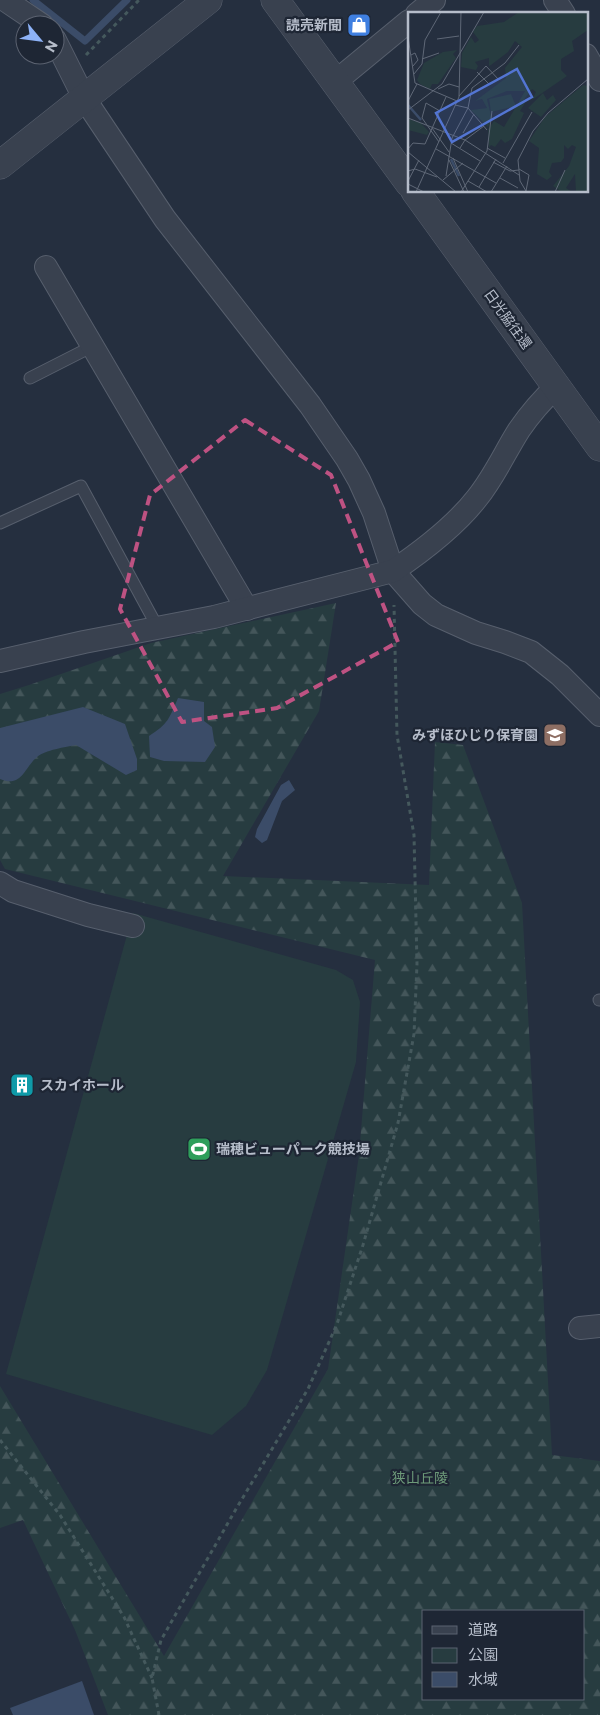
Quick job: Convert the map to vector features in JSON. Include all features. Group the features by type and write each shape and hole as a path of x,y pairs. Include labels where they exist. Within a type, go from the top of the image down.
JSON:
{"street":[{"path":"5,0 27,15"},
{"path":"0,165 208,0"},
{"path":"275,0 408,182"},
{"path":"419,12 434,0"},
{"path":"555,0 563,12"},
{"path":"335,82 408,22"},
{"path":"588,59 600,80"},
{"path":"65,61 84,98 164,219 310,405 347,459 374,513 393,571 422,604 436,615 476,633 531,652 560,675 600,715"},
{"name":"日光脇往還","path":"416,192 600,447"},
{"path":"46,267 247,609"},
{"path":"0,661 247,609 393,571 420,551 464,513 490,481 520,429 542,401 557,386"},
{"path":"0,884 13,891 88,915 133,926"}],"lane":[{"path":"30,378 93,346"},
{"path":"0,522 81,486 158,628"}],"path":[{"path":"70,71 139,0"},
{"path":"152,1678 161,1640 308,1389 337,1324 364,1245 398,1123 414,1034 417,964 414,835 397,735 393,571"},
{"path":"0,1440 60,1515 124,1617 152,1678 159,1715"}],"highlighted area":[{"path":"245,420 331,475 398,642 277,708 182,722 120,609 150,495"}],"green space":[{"name":"狭山丘陵","path":"336,603 319,711 223,876 429,885 435,742 463,745 522,903 552,1455 600,1461 600,1715 108,1715 75,1630 23,1520 0,1528 0,1386 164,1656 328,1369 359,1155 375,960 5,869 0,860 0,694 151,643"},
{"name":"瑞穂ビューパーク競技場","path":"133,913 336,970 353,980 360,1002 356,1062 267,1370 246,1406 212,1435 6,1374"}],"water":[{"path":"178,698 204,702 204,721 212,727 215,747 205,762 164,761 150,757 149,736 167,720"},
{"path":"83,707 125,724 137,759 137,770 126,775 76,745 45,752 33,761 18,779 7,781 0,779 0,728"},
{"path":"289,780 295,790 282,801 267,840 262,843 255,837 257,829 281,785"},
{"path":"82,1681 94,1715 13,1715 10,1708"}],"waterway":[{"path":"33,0 85,41 127,0"}],"place":[{"name":"読売新聞","path":"359,25"},
{"name":"みずほひじり保育園","path":"555,735"},
{"name":"スカイホール","path":"22,1085"},
{"name":"瑞穂ビューパーク競技場","path":"199,1149"}]}
